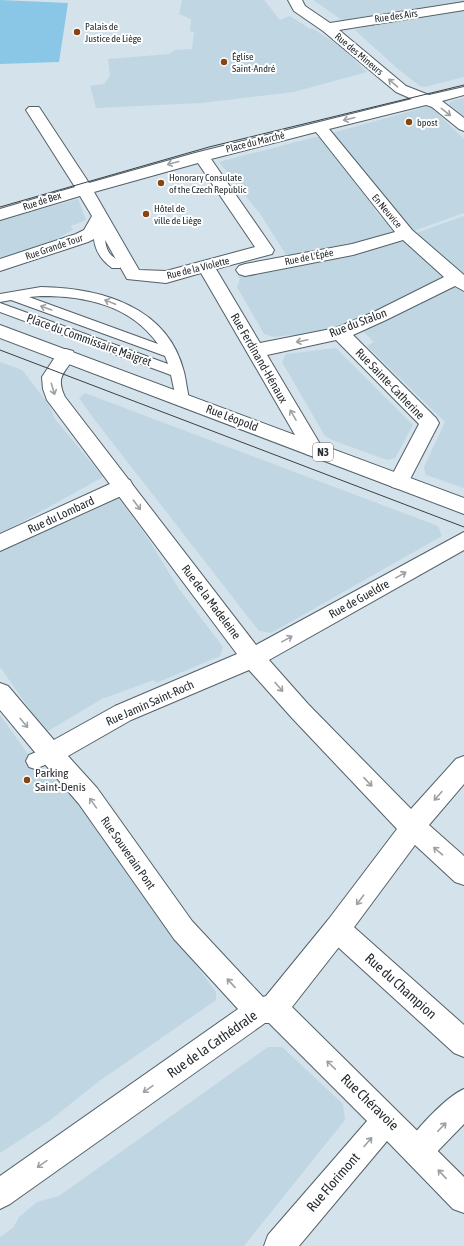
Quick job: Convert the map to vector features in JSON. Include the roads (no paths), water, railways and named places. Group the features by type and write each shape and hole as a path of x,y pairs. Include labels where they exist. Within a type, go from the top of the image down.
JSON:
{"street":[{"name":"Rue des Mineurs","path":"295,0 299,8 328,28 401,89 437,104 464,126"},
{"name":"Rue des Airs","path":"328,28 351,22 464,6"},
{"name":"Place du Marché","path":"84,188 201,156 464,90"},
{"name":"Rue de la Violette","path":"34,110 84,188 99,218 133,275 166,277 208,272"},
{"name":"En Neuvice","path":"320,126 406,234 460,282"},
{"path":"201,156 270,257"},
{"name":"Rue de Bex","path":"0,215 84,188"},
{"name":"Rue Grande Tour","path":"0,265 82,238 90,234 99,218"},
{"name":"Rue de L'Épée","path":"208,272 270,257 353,249 406,234"},
{"name":"Rue Ferdinand-Hénaux","path":"208,272 312,449"},
{"name":"Rue du Stalon","path":"255,351 340,332 460,282"},
{"name":"Rue Léopold","path":"0,331 464,506"},
{"name":"Rue Sainte-Catherine","path":"340,332 429,423 399,481"},
{"name":"Rue de la Madeleine","path":"66,356 51,377 52,389 57,400 253,658 300,711 413,828 464,873"},
{"name":"Rue du Lombard","path":"0,543 123,486"},
{"name":"Rue de Gueldre","path":"253,658 464,540"},
{"name":"Rue Jamin Saint-Roch","path":"43,758 123,713 253,658"},
{"name":"Rue Souverain Pont","path":"0,693 43,758 88,796 183,930 267,1009"},
{"name":"Rue de la Cathédrale","path":"0,1194 267,1009 337,929 430,804 460,777"},
{"name":"Rue du Champion","path":"337,929 464,1043"},
{"name":"Rue Chéravoie","path":"267,1009 296,1031 419,1150 464,1198"},
{"path":"419,1150 464,1103"},
{"name":"Rue Florimont","path":"285,1243 387,1119"}],"lane":[{"path":"99,218 100,246 105,258 116,265"},
{"name":"Place du Commissaire Maigret","path":"6,297 30,292 63,292 98,297 126,308 144,320 158,334 170,353 178,373 182,399"},
{"name":"Place du Commissaire Maigret","path":"6,297 170,353"},
{"name":"Place du Commissaire Maigret","path":"0,307 178,373"}],"tram line":[{"path":"0,207 209,147 464,85"},
{"path":"0,350 464,527"}],"place":[{"name":"Palais de Justice de Liège","path":"77,32"},
{"name":"Église Saint-André","path":"224,62"},
{"name":"bpost","path":"409,122"},
{"name":"Honorary Consulate of the Czech Republic","path":"161,183"},
{"name":"Hôtel de ville de Liège","path":"146,214"},
{"name":"Parking Saint-Denis","path":"27,780"}]}
